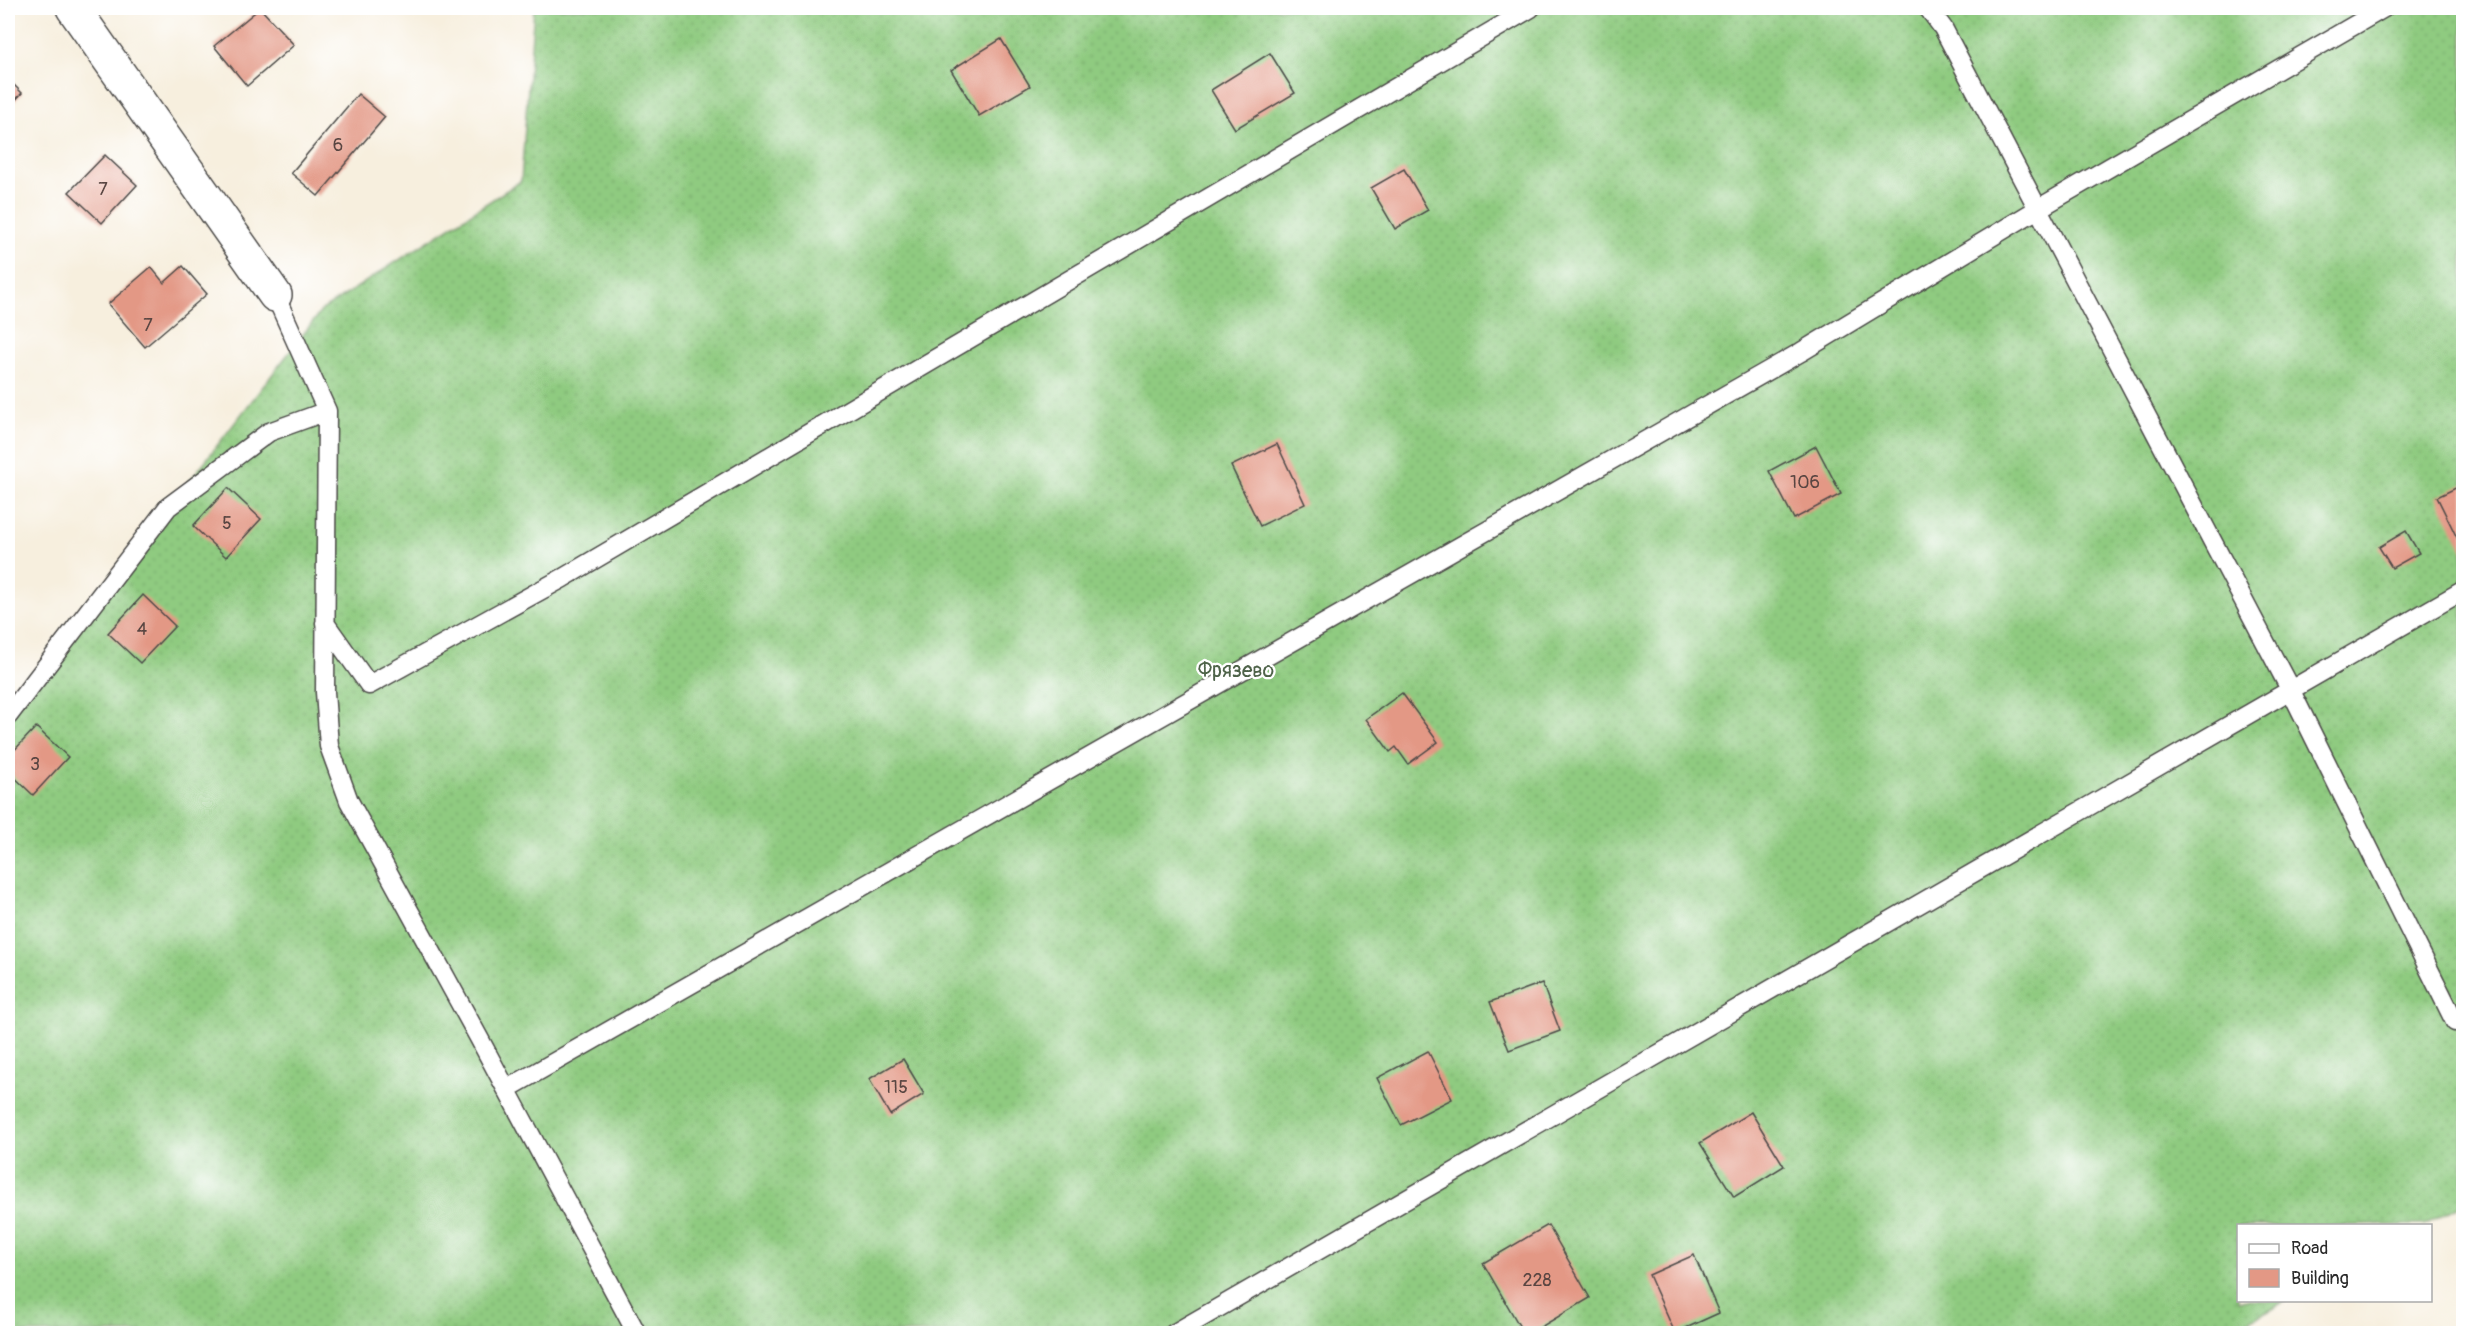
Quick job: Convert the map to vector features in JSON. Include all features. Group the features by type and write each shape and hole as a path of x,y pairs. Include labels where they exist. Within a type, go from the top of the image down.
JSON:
{"street":[{"path":"73,8 275,295"}],"lane":[{"path":"325,623 369,684 563,578 1531,8"},
{"path":"1928,8 1942,28 2290,689 2455,1022"},
{"path":"507,1089 1801,352 2036,210 2384,8"},
{"path":"275,295 327,411 325,692 329,747 349,801 507,1089 637,1334"},
{"path":"8,716 168,507 269,432 327,411"},
{"path":"1173,1334 2463,590"}],"green space":[{"name":"Фрязево","path":"534,8 2463,8 2463,1204 2426,1224 2237,1224 2237,1302 2284,1302 2225,1333 8,1333 8,716 322,310 521,181"}],"building":[{"path":"260,8 294,45 247,86 214,46"},
{"path":"1001,39 1030,86 979,116 951,70"},
{"path":"1270,53 1295,93 1235,129 1211,90"},
{"path":"8,79 22,93 8,108"},
{"path":"358,94 385,117 318,196 291,173"},
{"path":"105,155 137,185 102,223 69,192"},
{"path":"1404,169 1428,210 1395,229 1371,188"},
{"path":"183,266 207,294 145,347 108,304 151,267 164,283"},
{"path":"1277,444 1305,504 1260,526 1231,466"},
{"path":"1816,446 1841,494 1794,519 1769,471"},
{"path":"2464,484 2464,552 2437,497"},
{"path":"228,488 261,519 226,557 193,526"},
{"path":"2406,531 2419,553 2392,568 2379,547"},
{"path":"143,595 175,626 140,663 108,633"},
{"path":"1402,693 1438,742 1408,764 1396,747 1390,752 1366,719"},
{"path":"36,727 68,757 33,795 8,771 8,757"},
{"path":"1542,983 1560,1031 1509,1050 1490,1002"},
{"path":"1428,1051 1452,1099 1401,1125 1377,1078"},
{"path":"903,1059 924,1094 890,1115 869,1079"},
{"path":"1751,1112 1784,1166 1734,1197 1700,1143"},
{"path":"1548,1225 1590,1298 1529,1334 1524,1334 1483,1263"},
{"path":"1694,1255 1719,1313 1675,1333 1649,1275"}]}
